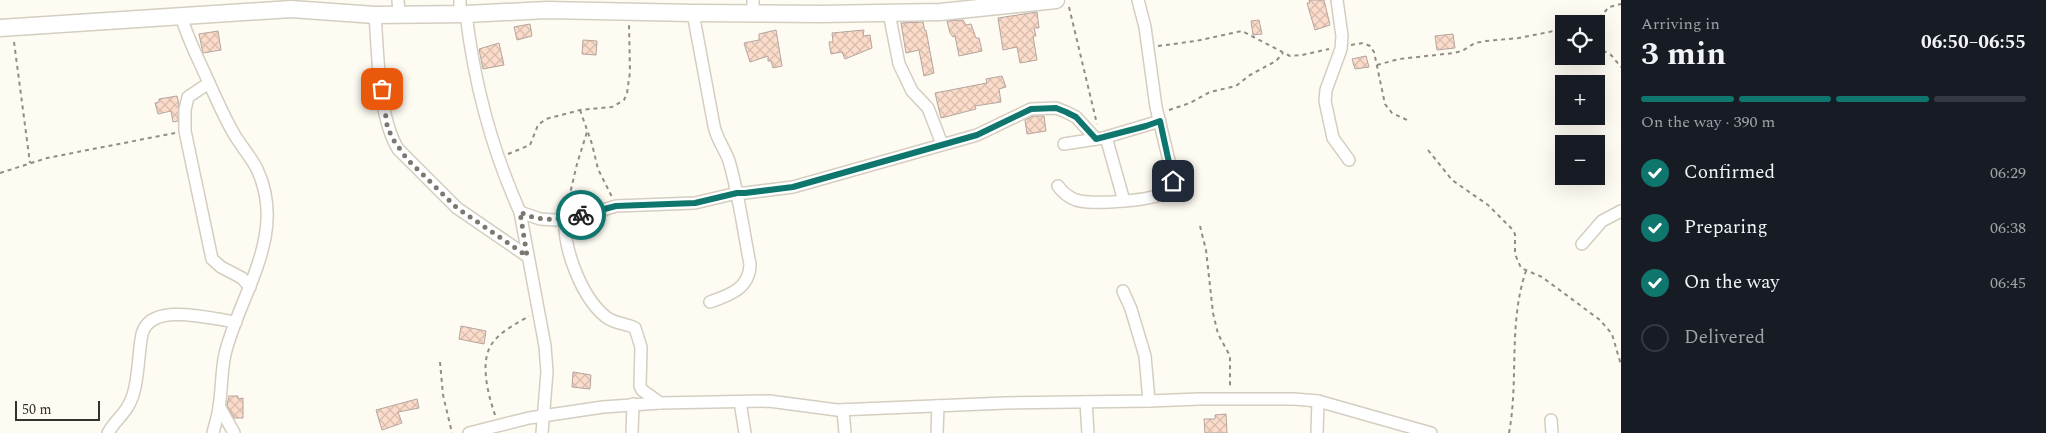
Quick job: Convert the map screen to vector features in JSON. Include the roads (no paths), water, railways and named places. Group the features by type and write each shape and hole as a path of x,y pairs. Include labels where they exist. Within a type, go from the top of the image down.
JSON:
{"street":[{"path":"6,28 343,6 376,15 399,7 693,14 753,7 888,12 962,5 1056,0"},
{"path":"1058,186 1071,198 1086,202 1124,201 1158,196 1167,192 1172,185 1173,177 1159,118 1138,0"},
{"path":"1337,0 1342,46 1326,90 1325,101 1333,138 1349,160"},
{"path":"462,9 478,87 504,176 520,212 539,312 547,372 542,433"},
{"path":"888,12 899,64 912,91 928,108 942,144"},
{"path":"693,14 716,137 728,158 737,193 750,264 750,273 745,282 735,292 710,302"},
{"path":"376,15 380,71 387,125 392,138 407,159 457,208 527,256"},
{"path":"181,16 186,34 225,118 243,150 256,167 267,205 265,238 256,272 225,354 219,406 213,433"},
{"path":"209,83 188,97 185,110 185,131 212,259 221,267 242,278 250,287"},
{"path":"520,212 540,219 564,218 594,213 616,206 695,203 737,193 793,187 977,135 1024,111 1047,108 1056,108 1076,117 1101,138 1124,201"},
{"path":"1064,144 1101,138 1146,126 1159,118"},
{"path":"1582,244 1602,221 1621,211"},
{"path":"564,218 565,236 571,259 587,296 607,318 635,328 641,346 640,386 642,390 660,403"},
{"path":"1123,291 1131,309 1145,356 1149,401"},
{"path":"108,433 124,414 133,395 142,336 148,322 160,316 174,313 236,322"},
{"path":"469,433 543,416 633,404 769,401 843,410 1199,398 1318,401 1431,433"},
{"path":"1318,401 1318,433"},
{"path":"740,402 745,433"},
{"path":"1086,402 1088,433"},
{"path":"632,433 633,404"},
{"path":"219,406 234,433"},
{"path":"937,433 938,406"},
{"path":"843,410 845,433"},
{"path":"1551,420 1552,433"}]}
